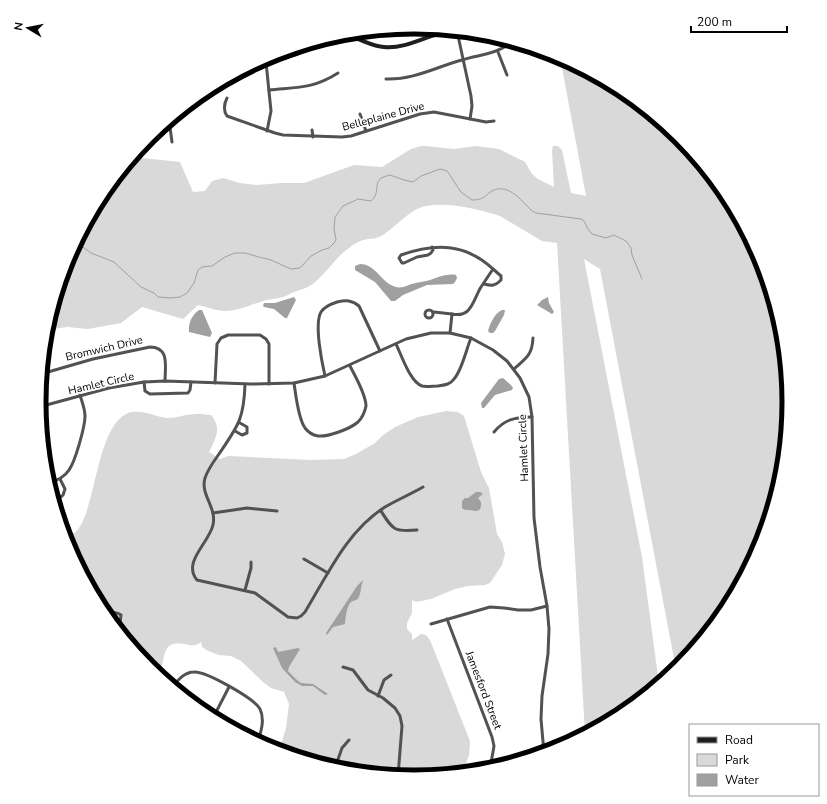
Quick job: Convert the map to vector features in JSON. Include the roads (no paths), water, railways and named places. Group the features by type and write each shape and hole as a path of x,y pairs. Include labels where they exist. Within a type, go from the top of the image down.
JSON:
{"street":[{"path":"357,38 371,45 393,47 406,45 434,35"},
{"path":"458,37 471,96 472,106 470,119"},
{"path":"386,79 411,78 463,59 498,52 506,46"},
{"path":"498,52 507,75"},
{"path":"266,65 271,111 267,131"},
{"path":"269,90 318,84 338,73"},
{"name":"Belleplaine Drive","path":"227,98 224,109 227,116 267,131 283,135 342,137 420,114 434,112 486,122 494,121"},
{"path":"360,114 366,131"},
{"path":"170,126 172,142"},
{"path":"312,130 313,137"},
{"path":"432,247 433,250 431,253 416,257 404,263 399,258 401,255 415,250 432,247 449,247 466,251 484,260 501,276 501,280 496,285 493,286 484,284"},
{"path":"415,250 416,257"},
{"path":"434,312 458,315 466,313 471,308 493,269"},
{"path":"325,376 319,345 319,318 321,312 330,305 347,300 354,302 359,306 380,351"},
{"path":"450,333 452,314"},
{"name":"Hamlet Circle","path":"46,405 109,388 144,382 165,381 245,384 294,383 325,376 417,335 431,333 450,333 471,338 493,350 507,361 520,378 529,397 532,417 534,518 549,629 548,654 542,696 541,719 543,746"},
{"path":"215,383 217,344 222,338 228,335 260,335 266,339 269,344 269,384"},
{"path":"396,344 409,373 415,381 422,386 436,386 449,384 454,380 458,374 471,338"},
{"path":"514,369 529,355 533,348 534,338"},
{"name":"Bromwich Drive","path":"47,372 92,359 150,347 157,347 162,350 166,356 165,381"},
{"path":"294,383 301,421 306,428 316,436 324,436 334,433 358,422 363,415 366,406 365,399 350,366"},
{"name":"Hamlet Circle","path":"144,382 145,391 150,394 188,393 191,382"},
{"path":"245,384 240,423 206,476 204,482 204,493 213,513 213,525 193,562 192,572 197,580 255,593 288,617 297,618 305,612 328,573 354,534 380,511 424,487"},
{"path":"55,481 60,479 69,470 73,463 84,426 84,408 80,395"},
{"path":"494,432 500,424 507,421 518,418 532,417"},
{"path":"235,431 242,434 247,433 248,427 240,423"},
{"path":"58,496 63,496 65,489 60,479"},
{"path":"213,513 247,508 277,511"},
{"path":"380,511 394,528 399,531 417,530"},
{"path":"304,559 328,573"},
{"path":"245,590 251,568 251,562"},
{"path":"431,624 490,607 531,610 547,606"},
{"path":"113,613 115,612 121,615 120,623"},
{"name":"Jamesford Street","path":"447,619 492,737 494,746 491,761"},
{"path":"344,667 353,670 368,690 383,698 395,708 400,716 402,726 399,769"},
{"path":"176,683 186,674 195,672 211,677 257,704 261,710 262,717 259,736"},
{"path":"378,696 384,680 391,675"},
{"path":"216,712 229,687"},
{"path":"337,762 342,748 349,740"}],"water":[{"path":"360,264 370,267 386,282 396,287 404,287 441,276 456,275 457,278 453,284 427,285 403,295 395,301 391,301 375,282 355,270 355,266"},
{"path":"294,297 296,300 287,318 274,309 263,306 264,303 275,303"},
{"path":"548,297 549,303 554,312 552,314 537,305"},
{"path":"199,310 202,310 212,333 210,337 189,332 191,320 194,314"},
{"path":"505,310 504,315 495,331 490,333 488,331 491,322 497,313"},
{"path":"503,378 511,385 513,388 512,390 495,395 484,408 482,408 481,403 499,379"},
{"path":"476,492 483,494 478,498 481,502 480,509 476,511 465,510 462,508 462,501"},
{"path":"363,580 359,597 348,606 345,624 333,627 327,635 326,633 357,586"},
{"path":"276,647 278,652 298,648 300,649 288,671 301,683 313,684 328,694 325,695 313,686 302,686 295,682 282,668 273,648"}],"waterway":[{"path":"80,245 91,253 114,262 141,287 154,293 158,297 180,297 187,293 194,283 198,270 202,267 212,266 225,257 235,253 245,253 271,260 291,269 300,268 311,256 329,248 334,243 336,240 334,228 335,217 343,206 358,199 371,201 374,198 378,181 381,178 390,175 413,182 421,176 440,169 447,171 461,192 472,200 482,198 495,190 507,190 513,193 536,213 581,219 584,221 592,234 606,238 614,235 626,241 631,248 632,255 642,279"}]}
